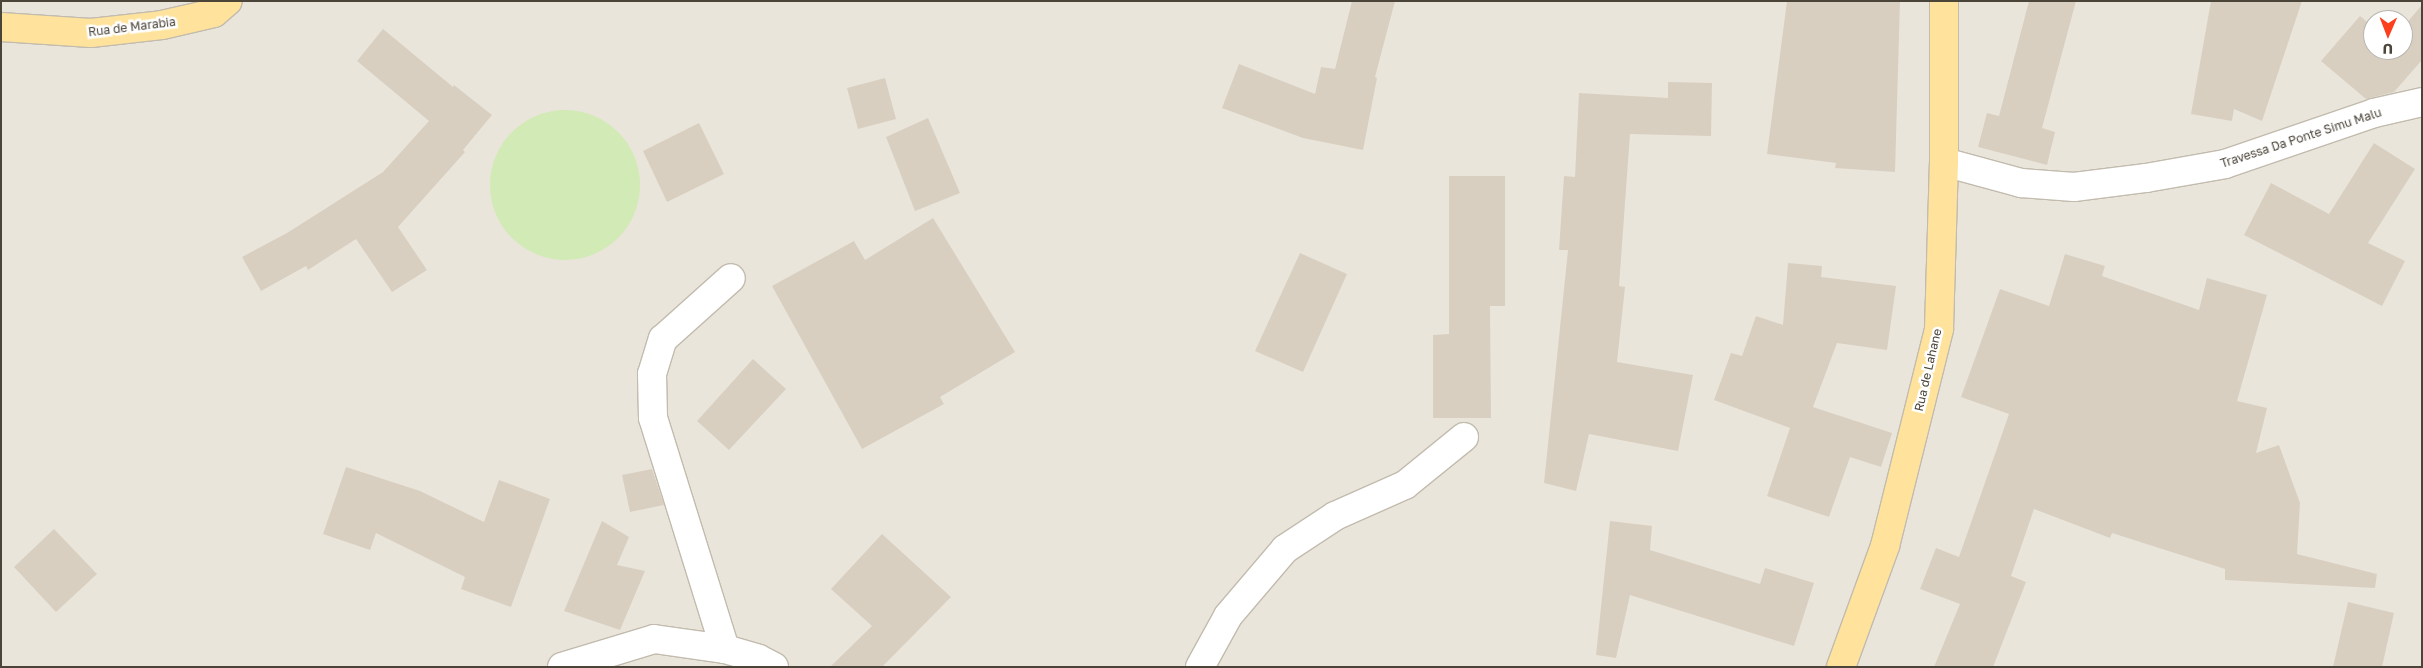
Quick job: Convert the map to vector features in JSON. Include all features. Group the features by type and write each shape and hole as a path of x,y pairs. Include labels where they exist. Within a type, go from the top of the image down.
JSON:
{"main road":[{"name":"Rua de Marabia","path":"1,27 91,33 162,25 214,13 228,1"},
{"name":"Rua de Lahane","path":"1841,667 1885,546 1939,329 1944,162 1944,1"}],"street":[{"name":"Travessa Da Ponte Simu Malu","path":"1944,162 2030,183 2074,186 2146,178 2225,164 2374,113 2422,102"},
{"path":"725,649 653,418 652,374 663,340 731,278"},
{"path":"1200,667 1228,616 1286,549 1335,516 1406,485 1464,437"},
{"path":"562,666 654,639 725,649 759,659 774,667"}],"shaded area":[{"path":"1,1 2422,1 2422,667 1,667"}],"green space":[{"path":"565,110 594,116 618,132 634,156 640,185 634,214 618,238 594,254 565,260 536,254 512,238 496,214 490,185 496,156 512,132 536,116"}],"building":[{"path":"1352,1 1395,1 1375,77 1377,78 1363,150 1303,138 1222,108 1239,64 1315,94 1321,67 1335,69"},
{"path":"1787,1 1900,1 1895,172 1835,168 1836,163 1767,154"},
{"path":"2029,1 2076,1 2042,128 2055,132 2047,165 1978,147 1987,113 1999,116"},
{"path":"2211,1 2302,1 2262,121 2234,109 2232,121 2191,114"},
{"path":"2422,5 2422,60 2394,92 2366,99 2321,61 2360,16 2363,19 2363,60 2413,60 2413,15"},
{"path":"383,29 453,87 454,85 492,115 463,150 465,152 398,227 427,270 392,292 356,239 308,270 306,266 261,291 242,257 287,233 383,172 429,121 357,61"},
{"path":"885,78 896,119 858,129 847,88"},
{"path":"1668,82 1712,83 1711,136 1630,134 1619,286 1625,287 1617,362 1693,375 1678,451 1589,434 1576,491 1544,483 1568,250 1559,250 1564,176 1575,177 1579,93 1668,98"},
{"path":"928,118 960,193 915,211 886,137"},
{"path":"699,123 724,174 667,202 643,151"},
{"path":"2374,143 2415,169 2368,243 2405,261 2382,306 2244,235 2271,183 2329,214"},
{"path":"1449,176 1505,176 1505,306 1490,306 1491,418 1433,418 1433,335 1449,334"},
{"path":"933,218 1015,352 940,397 944,404 862,449 772,286 854,241 865,260"},
{"path":"1300,253 1347,274 1303,372 1255,351"},
{"path":"2065,254 2105,266 2102,276 2199,310 2207,278 2267,295 2237,401 2267,408 2256,453 2279,445 2300,503 2297,554 2377,574 2375,588 2225,580 2225,569 2112,533 2110,538 2034,509 2011,576 2026,582 1993,667 1934,667 1960,604 1920,589 1936,548 1959,557 2009,414 1961,397 2000,289 2049,306"},
{"path":"1788,263 1822,266 1821,277 1896,286 1887,350 1837,343 1813,407 1892,433 1881,467 1850,457 1829,517 1767,496 1790,428 1714,400 1731,353 1742,356 1756,316 1783,325"},
{"path":"753,359 786,389 729,450 697,421"},
{"path":"346,467 420,491 484,522 499,480 550,499 511,607 461,589 465,577 376,533 370,550 323,534"},
{"path":"652,469 664,505 630,512 622,475"},
{"path":"602,521 629,537 617,565 645,571 620,630 564,611"},
{"path":"1610,521 1652,526 1650,550 1760,584 1765,568 1814,583 1794,646 1630,595 1616,658 1596,655"},
{"path":"54,529 97,574 56,612 14,567"},
{"path":"882,534 951,597 882,667 830,667 872,626 831,589"},
{"path":"2348,602 2394,613 2382,667 2333,667"}]}
